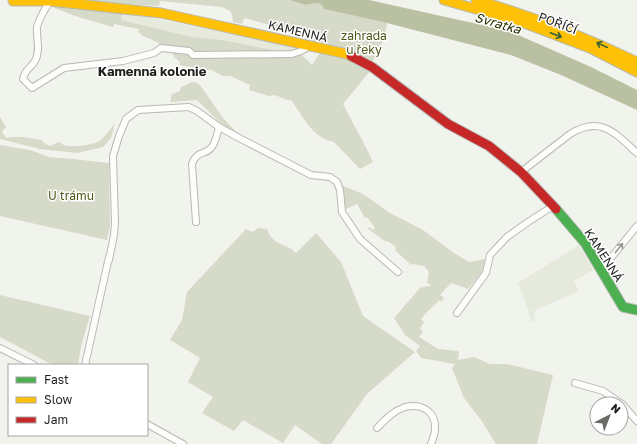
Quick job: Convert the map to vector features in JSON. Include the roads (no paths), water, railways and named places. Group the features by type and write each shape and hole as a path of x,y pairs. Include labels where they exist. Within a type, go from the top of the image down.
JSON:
{"street":[{"name":"KAMENNÁ","path":"13,0 50,1 161,13 346,54 372,67 448,124 489,146 521,172 585,243 622,307 637,310"},
{"name":"POŘÍČÍ","path":"444,0 519,21 590,48 637,72"},
{"name":"POŘÍČÍ","path":"476,0 558,26 637,62"},
{"path":"50,1 39,20 37,27 38,50 35,61 24,73 23,79 32,88 64,68 122,60 154,53 161,48 189,52 194,55 292,54 310,46"},
{"path":"85,364 114,235 113,156 126,119 138,110 189,107 219,127 310,174 330,177 337,182 340,190 342,212 360,239 398,272"},
{"path":"521,172 570,134 578,129 591,126 603,127 613,132 637,153"},
{"path":"196,222 192,164 195,157 209,150 213,146 219,127"},
{"path":"457,313 486,273 490,254 507,237 553,206"},
{"path":"601,270 637,226"},
{"path":"0,348 32,364"},
{"path":"575,383 603,391 622,404 637,420"},
{"path":"378,428 394,412 404,407 419,406 429,411 434,421 434,437 431,444"},
{"path":"148,425 183,444"}],"district":[{"name":"Kamenná kolonie","path":"152,71"}],"water label":[{"name":"Svratka","path":"498,23"}],"park label":[{"name":"zahrada u řeky","path":"364,42"},
{"name":"U trámu","path":"71,195"}]}
